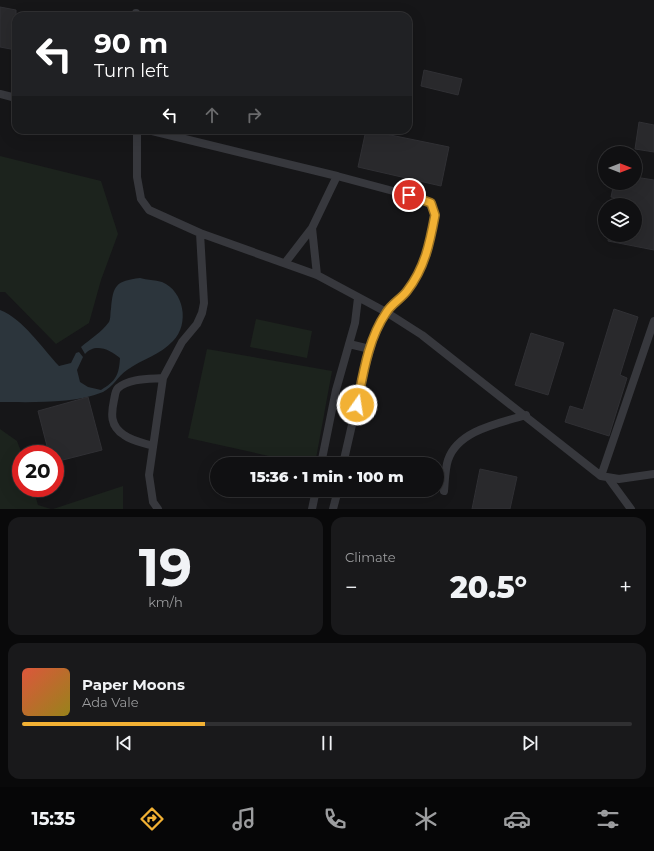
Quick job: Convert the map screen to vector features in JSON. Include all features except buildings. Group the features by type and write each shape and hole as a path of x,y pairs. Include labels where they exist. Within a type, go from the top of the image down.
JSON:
{"lane":[{"path":"0,94 12,97"},
{"path":"137,134 137,177 141,199 149,210 200,233 317,275 386,312 422,335 605,477 631,509"},
{"path":"164,134 337,176 423,199 431,203 435,215 427,254 417,277 407,292 386,312 370,350 346,457"},
{"path":"285,263 312,228 337,176"},
{"path":"312,228 317,275"},
{"path":"158,509 153,502 149,475 163,378 182,342 197,324 202,313 204,304 200,233"},
{"path":"322,457 336,390 357,312 358,298"},
{"path":"605,477 654,321"},
{"path":"349,344 370,350"},
{"path":"153,446 124,436 114,426 111,416 115,392 118,388 126,384 145,379 163,378"},
{"path":"444,491 448,460 454,447 464,438 490,426 526,415"},
{"path":"605,477 654,474"},
{"path":"312,509 315,497"},
{"path":"333,509 336,497"}],"shaded area":[{"path":"0,156 101,181 118,234 101,280 89,323 56,344 5,292 0,292"},
{"path":"140,278 162,282 169,286 180,300 183,317 182,326 178,334 168,346 127,370 107,390 92,396 52,402 0,402 0,310 8,314 24,327 59,366 71,363 76,353 79,352 83,357 77,370 80,382 88,387 101,390 110,384 116,377 119,369 120,358 103,348 93,348 85,354 81,347 109,322 113,294 117,286 126,281"},
{"path":"256,319 312,331 307,358 250,347"},
{"path":"207,349 332,371 316,457 274,457 188,438"},
{"path":"0,429 17,441 19,445 12,445 12,497 36,497 38,505 51,509 0,509"},
{"path":"123,486 123,509 53,509"}],"route":[{"path":"357,405 365,368 374,337 386,312 407,292 417,277 427,254 435,215 434,210 431,203 409,195"}]}
